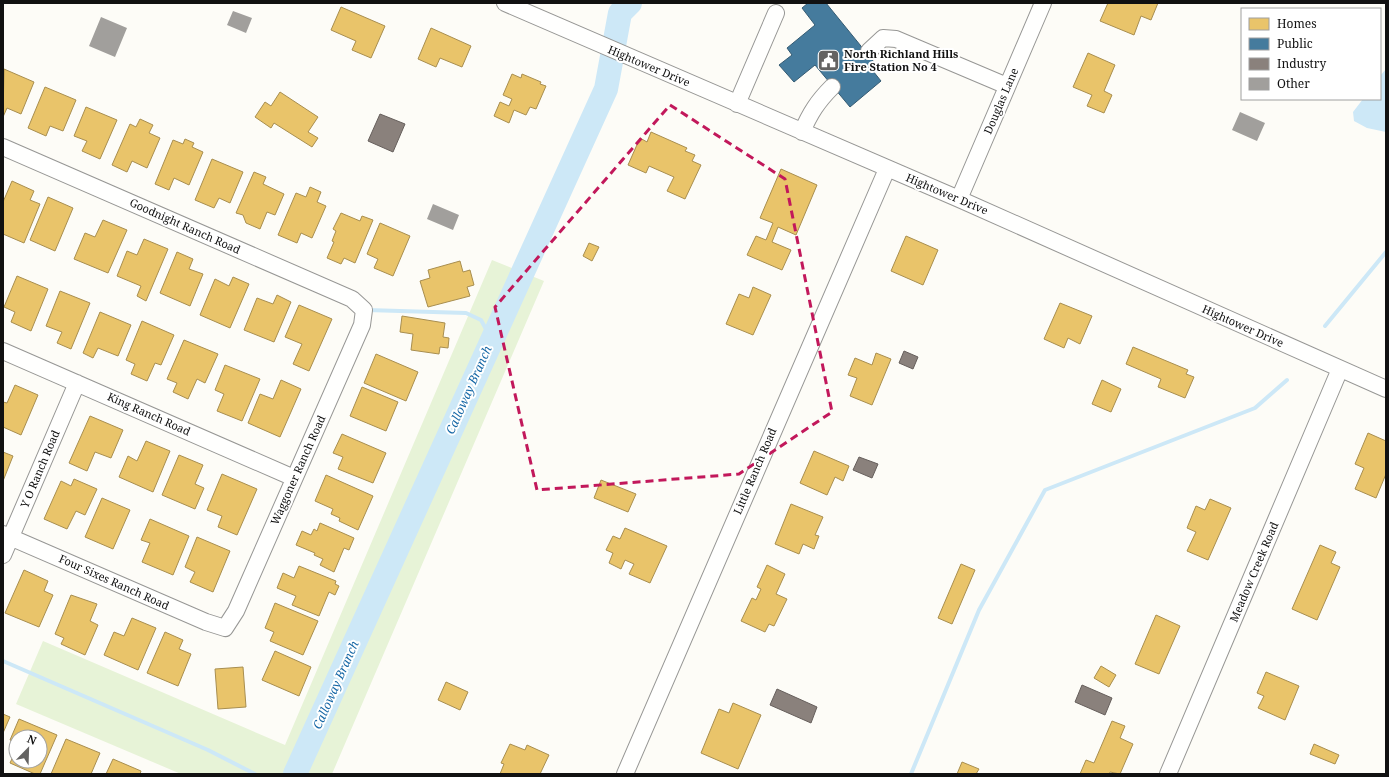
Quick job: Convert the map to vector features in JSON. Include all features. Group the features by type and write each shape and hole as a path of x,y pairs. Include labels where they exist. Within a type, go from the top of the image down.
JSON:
{"street":[{"name":"Hightower Drive","path":"505,3 959,199 1386,390"},
{"name":"Douglas Lane","path":"959,199 1043,3"},
{"path":"737,104 776,13"},
{"path":"869,51 883,38 896,38 1008,86"},
{"path":"802,132 809,114 818,101 832,87"},
{"name":"Goodnight Ranch Road","path":"3,147 352,299 364,310"},
{"name":"Little Ranch Road","path":"625,774 887,168"},
{"name":"Waggoner Ranch Road","path":"225,628 236,611 362,325 364,310"},
{"name":"King Ranch Road","path":"3,351 294,478"},
{"name":"Meadow Creek Road","path":"1168,774 1340,369"},
{"name":"Y O Ranch Road","path":"3,555 7,536 77,383"},
{"name":"Four Sixes Ranch Road","path":"7,536 206,622 225,628"}],"highlighted area":[{"path":"670,105 785,179 832,412 739,474 537,490 495,307"}],"green space":[{"path":"492,260 544,281 332,774 181,774 16,704 43,641 285,745"}],"water":[{"path":"1386,69 1386,132 1367,128 1354,121 1353,112 1362,100 1381,100 1381,75"}],"building: Homes":[{"path":"1108,3 1158,3 1151,20 1141,16 1134,35 1100,21"},
{"path":"341,7 385,26 371,58 352,50 356,41 331,30"},
{"path":"431,28 471,46 462,67 440,58 436,67 418,59"},
{"path":"1088,53 1115,65 1104,91 1112,95 1104,113 1087,106 1092,95 1073,87"},
{"path":"4,69 34,82 21,114 7,108 3,117"},
{"path":"512,74 521,78 522,74 541,82 540,84 546,86 536,109 530,107 526,115 514,110 509,123 494,116 500,102 509,106 512,99 503,95"},
{"path":"45,87 76,100 63,131 50,126 46,136 28,128"},
{"path":"280,92 318,117 308,132 318,138 312,147 274,123 271,128 255,117 265,102 271,106"},
{"path":"86,107 117,120 100,159 82,151 87,141 74,136"},
{"path":"140,119 153,125 149,133 160,138 147,168 132,161 127,172 112,165 130,124 136,127"},
{"path":"651,132 687,148 685,151 695,155 692,161 701,165 685,199 667,191 674,177 649,166 646,173 628,165 640,138 647,142"},
{"path":"185,139 194,143 192,147 203,152 189,185 174,178 169,190 155,184 173,140 183,144"},
{"path":"212,159 243,172 230,203 219,198 214,208 195,200"},
{"path":"781,169 817,185 796,235 778,227 772,242 791,250 782,270 747,255 756,236 766,240 773,223 760,218"},
{"path":"254,172 266,177 263,184 284,194 275,215 267,212 260,229 246,223 243,215 236,213"},
{"path":"12,181 34,191 30,200 40,204 24,243 3,234 3,202"},
{"path":"310,187 321,192 317,202 326,206 312,238 301,233 297,243 278,235 296,193 306,197"},
{"path":"48,197 73,208 55,251 30,240"},
{"path":"341,213 360,221 362,216 373,220 355,263 344,258 341,264 327,258 334,242 332,241 336,231 333,229"},
{"path":"103,220 127,230 108,273 74,259 85,233 95,237"},
{"path":"380,223 410,236 393,276 374,268 378,259 367,254"},
{"path":"906,236 938,250 923,285 891,271"},
{"path":"144,239 168,249 146,301 137,296 141,286 117,276 127,251 137,255"},
{"path":"589,243 599,247 592,261 583,256"},
{"path":"177,252 193,259 189,269 203,274 190,306 160,293"},
{"path":"460,261 463,272 470,270 474,285 467,287 470,296 428,307 420,281 430,278 428,270"},
{"path":"17,276 48,289 31,331 11,322 15,312 4,307"},
{"path":"233,277 249,284 230,328 200,315 215,279 229,286"},
{"path":"753,287 771,295 753,335 726,324 739,294 749,298"},
{"path":"60,291 90,303 71,349 57,343 62,332 46,326"},
{"path":"277,295 291,302 274,342 244,330 257,298 273,304"},
{"path":"1060,303 1092,316 1080,344 1068,338 1064,348 1044,339"},
{"path":"299,305 332,319 309,371 293,364 302,344 285,337"},
{"path":"100,312 131,325 118,356 98,348 93,358 83,353"},
{"path":"402,316 445,323 443,337 449,338 448,348 440,347 439,354 411,350 413,334 400,332"},
{"path":"142,321 174,335 161,365 155,363 147,381 131,374 135,364 126,360"},
{"path":"184,340 218,354 205,383 197,379 188,399 173,392 177,383 167,379"},
{"path":"1133,347 1188,370 1186,374 1194,377 1185,398 1158,387 1161,379 1126,364"},
{"path":"876,353 891,359 872,405 850,396 857,378 848,375 855,358 872,365"},
{"path":"376,354 418,372 406,401 364,383"},
{"path":"225,365 260,379 242,421 217,411 224,394 215,390"},
{"path":"281,380 301,389 280,437 248,423 260,394 273,399"},
{"path":"1102,380 1121,389 1111,412 1092,404"},
{"path":"15,385 38,395 21,435 3,427 3,402 7,403"},
{"path":"362,387 398,402 386,431 350,416"},
{"path":"90,416 123,430 111,458 95,452 87,471 69,463"},
{"path":"1368,433 1386,441 1386,474 1376,498 1355,489 1364,468 1355,464"},
{"path":"342,434 386,453 373,483 338,469 343,457 333,453"},
{"path":"146,441 170,451 153,492 119,477 128,456 137,461"},
{"path":"814,451 849,466 843,481 835,477 827,495 800,483"},
{"path":"3,452 13,456 3,481"},
{"path":"179,455 203,465 195,484 204,488 195,509 162,495"},
{"path":"222,474 257,489 237,535 218,527 222,516 207,510"},
{"path":"326,475 373,496 358,530 339,521 340,518 331,514 333,509 315,501"},
{"path":"74,479 97,489 85,515 76,511 67,529 44,519 61,481 71,486"},
{"path":"601,480 636,494 628,512 594,498"},
{"path":"102,498 130,510 113,549 85,537"},
{"path":"1210,499 1231,508 1208,560 1187,551 1196,532 1187,528 1196,506 1205,510"},
{"path":"791,504 823,517 815,535 819,536 814,549 803,544 799,554 775,544"},
{"path":"150,519 189,536 173,575 142,562 150,543 141,540"},
{"path":"320,523 354,538 349,550 344,548 334,572 320,565 323,559 314,555 315,553 296,545 302,531 311,535 314,529 317,531"},
{"path":"625,528 667,546 650,583 629,574 634,564 625,560 621,569 609,563 613,553 606,550 613,536 620,539"},
{"path":"197,537 230,551 213,592 190,582 195,572 185,567"},
{"path":"1320,545 1336,552 1331,563 1340,567 1317,620 1292,609"},
{"path":"961,564 975,570 952,624 938,618"},
{"path":"767,565 785,574 776,594 787,599 774,626 769,624 765,632 741,621 752,598 756,600 761,589 757,587"},
{"path":"299,566 336,581 335,584 339,586 335,595 329,592 319,616 292,605 296,596 277,588 283,573 294,578"},
{"path":"24,570 48,581 44,591 53,595 39,627 5,613"},
{"path":"71,595 97,604 90,621 98,625 85,655 61,644 64,638 55,634"},
{"path":"275,603 318,621 303,655 270,641 274,632 265,628"},
{"path":"1156,615 1180,626 1159,674 1135,664"},
{"path":"132,618 156,628 138,670 104,655 114,632 124,636"},
{"path":"165,632 183,640 179,649 191,654 178,686 147,673"},
{"path":"275,651 311,667 299,696 262,680"},
{"path":"1101,666 1116,675 1109,687 1094,678"},
{"path":"243,667 246,707 218,709 215,669"},
{"path":"1266,672 1299,686 1285,720 1258,708 1264,696 1257,693"},
{"path":"446,682 468,692 460,710 438,700"},
{"path":"733,703 761,715 738,769 701,753 719,709 729,713"},
{"path":"3,714 10,717 3,733"},
{"path":"19,719 43,729 15,729"},
{"path":"1112,721 1125,726 1120,738 1133,744 1120,774 1110,772 1109,774 1080,774 1086,760 1094,763"},
{"path":"48,731 57,735 48,756"},
{"path":"66,739 100,753 91,774 51,774"},
{"path":"510,744 525,750 527,745 549,755 540,774 500,774 504,764 501,763"},
{"path":"1314,744 1339,755 1335,764 1310,754"},
{"path":"113,759 141,771 140,774 106,774"},
{"path":"962,762 979,769 976,774 957,774"},
{"path":"24,769 42,769 40,774 35,774"}],"building: Public":[{"name":"North Richland Hills Fire Station No 4","path":"808,3 826,3 878,67 873,71 881,81 850,107 815,65 794,82 779,65 792,55 787,48 815,25 802,8"}],"building: Industry":[{"path":"380,114 405,124 393,152 368,141"},
{"path":"904,351 918,357 913,369 899,363"},
{"path":"859,457 878,464 872,478 853,470"},
{"path":"1082,685 1112,698 1105,715 1075,702"},
{"path":"777,689 817,707 811,723 770,705"}],"building: Other":[{"path":"233,11 252,18 246,33 227,25"},
{"path":"101,17 127,28 115,57 89,46"},
{"path":"1240,112 1265,123 1257,141 1232,130"},
{"path":"433,204 459,215 453,230 427,219"}],"waterway":[{"name":"Calloway Branch","path":"295,774 606,89 620,13 630,3"},
{"path":"1325,326 1386,252"},
{"path":"367,310 466,313 481,320 487,331 476,375"},
{"path":"911,774 979,610 1045,490 1255,408 1287,380"},
{"path":"3,661 208,750 255,774"}],"place":[{"name":"North Richland Hills Fire Station No 4","path":"829,60"}]}
